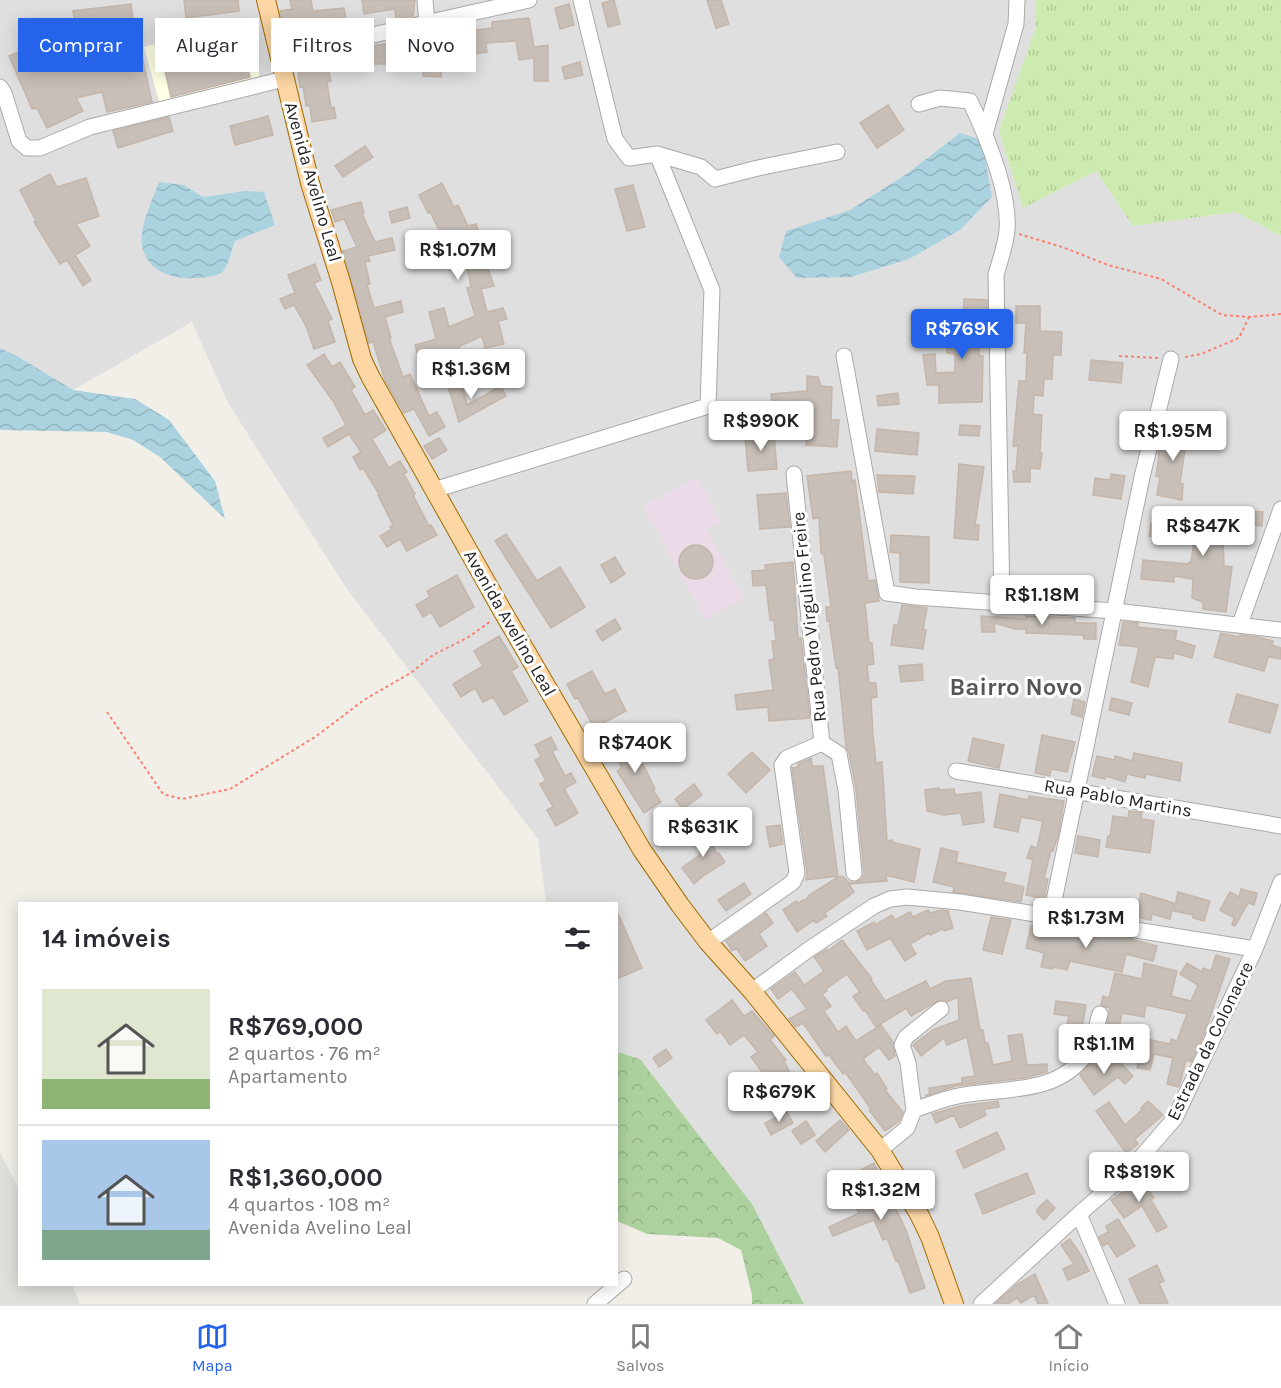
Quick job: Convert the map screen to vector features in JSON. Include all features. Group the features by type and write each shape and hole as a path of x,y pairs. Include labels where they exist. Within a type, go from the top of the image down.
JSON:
{"main road":[{"name":"Avenida Avelino Leal","path":"266,0 271,22"},
{"name":"Avenida Avelino Leal","path":"282,72 309,183 341,282 362,359 384,404 642,850 708,942 752,992 880,1150 930,1236 954,1304"}],"street":[{"path":"425,0 427,18"},
{"path":"449,18 529,0"},
{"path":"581,0 615,140 628,158 657,154 701,167 715,179 837,152"},
{"path":"986,134 1017,24 1017,0"},
{"path":"0,87 19,141 27,147 40,148 90,127 284,79"},
{"path":"919,104 940,98 970,101 986,134 1006,202 1007,230 996,275 1002,602"},
{"path":"434,490 708,406 712,290 657,154"},
{"path":"844,356 887,593 1115,611 1281,630"},
{"path":"1051,915 1142,477 1171,359"},
{"name":"Rua Pedro Virgulino Freire","path":"708,942 793,882 797,873 782,765 787,758 822,743 794,474"},
{"path":"1240,624 1281,509"},
{"path":"822,743 839,754 846,790 854,873"},
{"name":"Rua Pablo Martins","path":"956,771 1281,826"},
{"name":"Estrada da Colonacre","path":"981,1304 1130,1170 1175,1118 1256,949 1281,882"},
{"path":"752,992 808,950 874,906 890,899 907,897 1051,915 1256,949"},
{"path":"880,1150 907,1128 914,1110 908,1062 902,1045 906,1037 941,1009"},
{"path":"914,1110 957,1096 1039,1086 1059,1077 1073,1068 1088,1053 1100,1014"},
{"path":"1079,1214 1117,1304"},
{"path":"618,1284 624,1279"},
{"path":"595,1304 616,1286"}],"path":[{"path":"1007,230 1062,247 1108,265 1161,279 1222,315 1249,317 1281,314"},
{"path":"1119,356 1171,359 1201,354 1239,338 1249,317"},
{"path":"107,712 163,794 182,799 230,789 315,737 363,700 412,672 433,655 467,638 503,612"}],"shaded area":[{"path":"0,0 1036,0 1036,27 999,131 1023,207 1096,171 1133,226 1236,212 1281,236 1281,1304 804,1304 752,1204 640,1059 618,1052 618,902 546,902 538,839 347,589 228,403 192,322 73,390 0,348"},
{"path":"155,44 155,72 258,72 261,82 160,105 144,47"},
{"path":"697,477 721,521 706,529 744,598 705,619 643,506"},
{"path":"0,1153 18,1187 18,1286 73,1286 80,1304 0,1304"}],"green space":[{"path":"1036,0 1281,0 1281,236 1236,212 1133,226 1096,171 1023,208 999,131 1036,27"},
{"path":"618,1052 640,1059 752,1204 804,1304 752,1304 741,1250 718,1238 647,1234 618,1221"}],"water":[{"path":"960,133 982,140 992,197 960,230 909,259 851,277 797,278 779,257 786,231 850,210 908,173"},
{"path":"159,182 184,185 203,197 245,191 264,192 275,225 235,241 227,266 219,274 197,278 168,275 153,266 147,259 142,242 146,216"},
{"path":"0,348 73,390 135,399 169,420 215,481 225,519 160,457 133,440 107,432 0,430"}],"building":[{"path":"184,0 238,0 239,11 186,18"},
{"path":"290,0 311,0 313,11 344,8 346,18 282,18 280,11 292,9"},
{"path":"362,0 415,0 413,16 396,18 395,9 364,14"},
{"path":"614,0 620,24 608,27 602,3"},
{"path":"707,0 721,0 729,24 716,28"},
{"path":"131,4 133,18 74,18 73,11"},
{"path":"569,4 574,25 560,29 555,8"},
{"path":"529,18 534,47 548,45 548,81 534,81 534,58 519,60 516,41 486,43 487,52 476,54 476,30 492,28 492,22"},
{"path":"386,44 386,64 374,64 374,46"},
{"path":"18,52 18,72 143,72 143,61 152,102 107,112 102,92 76,98 83,111 47,128 37,108 32,109 9,56"},
{"path":"580,62 583,75 565,79 562,67"},
{"path":"165,72 249,72 250,77 171,97"},
{"path":"329,72 331,81 327,82 331,108 334,107 336,118 312,122 310,106 306,106 298,73"},
{"path":"423,72 441,72 441,77 423,76"},
{"path":"888,105 904,130 877,148 860,123"},
{"path":"268,116 273,135 235,145 230,126"},
{"path":"169,117 173,131 118,148 113,131"},
{"path":"365,146 373,157 343,177 335,166"},
{"path":"50,174 57,187 86,178 99,216 76,224 90,246 75,255 91,280 83,286 67,260 60,264 34,222 36,221 20,190"},
{"path":"442,183 454,207 458,205 468,226 476,224 480,235 477,236 494,286 481,289 487,312 503,308 507,319 498,321 504,344 485,348 482,336 458,347 469,370 458,375 446,351 419,359 415,345 436,339 429,312 444,308 449,327 475,316 467,288 471,287 466,263 464,263 459,247 433,259 429,250 411,257 407,247 440,232 419,195"},
{"path":"633,185 645,227 627,231 615,189"},
{"path":"361,202 364,213 362,214 375,242 392,238 395,250 368,256 370,261 365,262 370,284 367,285 374,308 401,301 403,312 385,317 391,338 389,338 403,377 410,374 429,416 437,412 445,427 429,436 414,409 404,413 385,380 373,342 369,343 343,251 357,247 344,219 335,222 331,210"},
{"path":"407,207 410,218 392,223 389,212"},
{"path":"315,264 321,280 314,283 332,319 328,321 335,342 314,349 306,326 294,305 285,309 280,299 295,293 288,275"},
{"path":"964,299 987,300 987,316 978,315 979,356 983,356 982,402 939,403 939,385 927,385 923,355 935,354 936,373 955,372 955,354 947,353 948,336 960,336"},
{"path":"1016,306 1040,306 1040,331 1062,332 1061,355 1053,355 1052,379 1044,379 1043,396 1034,395 1033,414 1042,415 1040,453 1042,453 1040,469 1030,468 1030,482 1014,482 1013,471 1016,471 1018,446 1013,446 1019,381 1026,381 1027,353 1024,353 1026,323 1016,323"},
{"path":"324,354 332,367 340,362 355,387 351,390 365,415 373,410 386,430 372,439 389,468 400,461 407,472 404,474 415,494 413,495 429,526 431,525 437,535 407,551 400,539 387,547 380,536 392,529 390,527 393,525 379,494 363,468 360,470 353,457 361,452 349,434 328,447 323,438 346,425 333,401 307,365"},
{"path":"1091,360 1123,363 1121,383 1089,380"},
{"path":"807,376 818,377 821,386 832,387 831,420 839,420 837,447 806,445 807,432 781,433 779,403 772,404 771,394 807,391"},
{"path":"460,379 467,405 501,386 506,396 459,422 447,383"},
{"path":"898,393 899,404 878,406 877,396"},
{"path":"960,425 980,426 979,436 959,435"},
{"path":"1167,427 1197,434 1195,445 1186,443 1180,483 1183,484 1182,500 1157,495 1160,477 1156,476 1158,454 1161,441 1164,442"},
{"path":"877,429 919,433 917,455 875,451"},
{"path":"774,434 777,469 748,471 745,436"},
{"path":"439,438 447,450 432,459 424,446"},
{"path":"959,464 984,467 975,525 979,525 978,540 954,538"},
{"path":"851,471 852,481 855,480 868,581 875,580 879,601 865,603 869,643 872,643 874,664 867,665 869,683 876,683 877,697 871,698 873,735 876,763 882,762 887,841 892,840 892,842 920,849 914,882 886,875 887,881 849,884 854,892 825,913 827,916 816,923 814,920 797,932 783,910 796,901 798,903 808,898 838,877 842,876 849,882 856,883 863,878 864,873 856,789 846,747 838,667 836,668 829,620 827,621 826,607 831,607 824,555 821,553 819,518 813,519 807,476"},
{"path":"1111,474 1125,476 1121,499 1093,495 1095,478 1110,480"},
{"path":"877,475 915,476 913,494 879,492"},
{"path":"786,493 790,527 760,529 757,495"},
{"path":"1218,508 1263,512 1262,526 1238,524 1233,541 1223,539 1224,566 1232,567 1226,612 1203,609 1203,602 1192,598 1193,579 1174,576 1174,582 1141,579 1143,560 1189,564 1191,562 1194,541 1149,536 1151,523 1208,531 1210,525 1216,526"},
{"path":"506,534 537,581 560,567 585,607 551,628 495,541"},
{"path":"891,535 929,537 929,583 900,582 900,553 890,552"},
{"path":"696,545 708,550 713,562 708,574 696,579 684,574 679,562 684,550"},
{"path":"615,557 625,574 611,583 601,565"},
{"path":"793,562 798,638 801,638 810,718 769,721 768,707 737,710 735,695 773,690 769,660 774,659 772,641 776,641 774,620 770,620 766,585 753,586 752,571 766,570 765,565"},
{"path":"457,575 474,607 440,627 431,612 423,617 416,605 430,597 427,591"},
{"path":"902,605 927,608 923,629 926,630 923,649 891,645 894,625 898,625"},
{"path":"981,616 1026,619 1026,616 1075,618 1075,623 1096,623 1096,639 1084,639 1083,635 1026,633 1026,629 1015,629 994,623 995,632 982,632"},
{"path":"615,619 621,629 602,641 596,631"},
{"path":"1123,622 1138,623 1137,627 1177,631 1175,640 1195,646 1192,658 1174,653 1173,659 1155,657 1148,687 1131,682 1139,647 1119,645"},
{"path":"1221,633 1273,641 1272,645 1281,648 1281,659 1268,657 1264,671 1214,657"},
{"path":"499,636 518,667 511,671 528,701 504,715 493,697 483,702 475,688 461,697 453,684 483,666 474,651"},
{"path":"922,664 923,680 901,682 899,666"},
{"path":"592,671 605,694 615,689 626,711 594,728 578,698 575,699 567,684"},
{"path":"1237,694 1278,705 1270,733 1229,722"},
{"path":"1112,698 1132,703 1129,715 1109,710"},
{"path":"1074,699 1085,702 1082,717 1071,714"},
{"path":"629,735 637,749 634,751 661,802 644,813 617,771 622,768 609,746"},
{"path":"1042,735 1075,742 1067,772 1051,769 1050,776 1035,773"},
{"path":"551,737 557,749 552,751 565,776 571,773 576,782 564,789 578,813 556,826 547,810 553,807 540,784 546,781 535,760 541,757 535,745"},
{"path":"973,738 1004,745 999,768 968,761"},
{"path":"752,752 770,770 746,793 728,774"},
{"path":"1134,753 1182,763 1180,781 1146,774 1145,778 1127,774 1125,782 1106,776 1105,779 1092,776 1097,756 1114,760 1115,756 1132,761"},
{"path":"811,758 812,766 823,766 838,876 806,880 807,872 792,768 798,767 798,764"},
{"path":"694,784 702,795 683,809 675,799"},
{"path":"939,788 939,790 954,789 955,795 981,792 984,822 963,825 961,813 944,815 927,811 925,790"},
{"path":"1000,794 1028,800 1029,796 1064,801 1058,836 1053,851 1051,850 1044,878 1048,879 1044,899 1026,895 1033,860 1027,858 1031,846 1037,848 1043,821 1021,817 1018,832 994,827"},
{"path":"1129,811 1142,812 1141,819 1154,821 1150,853 1106,847 1113,816 1128,818"},
{"path":"680,813 687,824 662,841 654,831"},
{"path":"780,825 783,844 770,847 766,827"},
{"path":"704,828 717,854 719,853 725,862 694,884 682,868 701,854 691,834"},
{"path":"1078,836 1100,840 1098,857 1075,853"},
{"path":"941,848 958,852 956,862 1006,873 1003,882 1024,887 1021,902 953,892 954,887 933,882"},
{"path":"744,883 751,894 726,911 718,900"},
{"path":"1241,889 1257,893 1254,905 1248,903 1235,926 1232,925 1234,918 1220,910 1230,892 1239,897"},
{"path":"1178,892 1210,901 1204,921 1193,918 1193,915 1174,911"},
{"path":"1141,893 1174,903 1170,919 1152,914 1151,920 1136,917"},
{"path":"928,910 930,913 948,911 953,928 944,931 943,929 930,935 929,933 910,944 916,954 905,961 890,938 867,950 857,931 874,922 875,925 892,915 895,920 910,912 913,917"},
{"path":"766,913 773,923 759,934 767,946 745,961 736,948 732,951 726,941"},
{"path":"618,914 642,968 618,978"},
{"path":"991,917 1011,920 1002,954 983,950"},
{"path":"1031,926 1047,930 1048,926 1063,928 1062,932 1084,936 1084,934 1101,937 1101,934 1157,946 1153,961 1126,954 1122,972 1070,961 1067,970 1053,967 1052,969 1041,967 1044,953 1026,948"},
{"path":"842,940 872,979 885,1001 926,981 930,989 946,981 971,978 980,1030 983,1030 985,1043 988,1043 993,1065 1012,1061 1008,1036 1022,1034 1027,1065 1047,1064 1047,1072 1025,1078 956,1086 925,1096 930,1093 929,1088 962,1083 962,1078 975,1076 967,1037 947,1045 944,1038 921,1056 913,1045 933,1030 959,1020 958,997 947,1002 939,1000 911,1016 906,1008 876,1027 853,996 860,992 847,974 822,994 831,1006 824,1011 838,1032 846,1026 856,1041 881,1025 893,1042 895,1056 889,1060 879,1047 863,1059 875,1075 877,1073 887,1089 885,1090 903,1112 899,1121 885,1131 845,1072 843,1074 829,1055 826,1056 803,1023 796,1027 789,1019 807,1009 792,989 778,999 771,989 795,972 804,985 824,971 814,957 827,949 828,951"},
{"path":"1216,955 1230,959 1205,1032 1191,1062 1186,1060 1179,1087 1167,1084 1173,1058 1154,1054 1150,1070 1137,1068 1140,1055 1143,1055 1147,1039 1170,1044 1171,1039 1177,1041 1187,1014 1146,1005 1144,1017 1122,1013 1118,1032 1106,1029 1110,1008 1101,1005 1103,996 1109,998 1115,973 1142,979 1144,963 1177,971 1171,996 1191,1001 1198,985 1180,974 1187,963 1202,972 1203,968 1211,971"},
{"path":"732,1000 744,1016 752,1011 774,1036 770,1040 786,1060 784,1061 794,1080 803,1074 810,1086 800,1092 801,1094 794,1098 783,1080 777,1084 770,1072 765,1076 751,1057 758,1052 744,1035 730,1045 720,1031 717,1034 706,1020"},
{"path":"1056,1001 1086,1005 1075,1050 1063,1047 1069,1016 1054,1014"},
{"path":"666,1049 672,1058 659,1067 653,1058"},
{"path":"1095,1058 1103,1070 1116,1058 1133,1076 1125,1084 1118,1077 1094,1095 1080,1075"},
{"path":"998,1101 999,1107 984,1109 986,1115 960,1128 954,1115 936,1123 932,1114 960,1106"},
{"path":"1148,1101 1163,1115 1135,1139 1138,1144 1126,1153 1096,1111 1109,1102 1125,1125 1143,1109 1141,1108"},
{"path":"787,1112 793,1123 771,1135 765,1123"},
{"path":"840,1120 849,1130 825,1152 816,1141"},
{"path":"806,1121 815,1135 801,1144 792,1131"},
{"path":"997,1132 1005,1149 964,1168 956,1151"},
{"path":"1168,1152 1182,1161 1175,1172 1160,1163"},
{"path":"874,1163 906,1230 925,1288 910,1293 898,1260 896,1261 887,1238 883,1240 874,1220 833,1236 829,1227 859,1213 851,1197 854,1195 845,1178"},
{"path":"1027,1173 1035,1193 983,1214 975,1194"},
{"path":"1140,1177 1154,1198 1151,1200 1167,1227 1157,1232 1142,1206 1124,1218 1111,1200 1128,1189 1126,1186"},
{"path":"1047,1200 1055,1208 1044,1220 1037,1213 1037,1209"},
{"path":"1118,1219 1135,1246 1117,1257 1108,1243 1103,1246 1099,1237 1108,1232 1106,1226"},
{"path":"1070,1239 1089,1271 1068,1280 1063,1269 1074,1264 1061,1245"},
{"path":"1157,1265 1164,1281 1159,1283 1168,1304 1140,1304 1129,1279"},
{"path":"1035,1274 1048,1304 1038,1304 1034,1295 1021,1303 1017,1298 1008,1304 995,1304 1016,1285"}],"district":[{"name":"Bairro Novo","path":"1016,687"}]}
